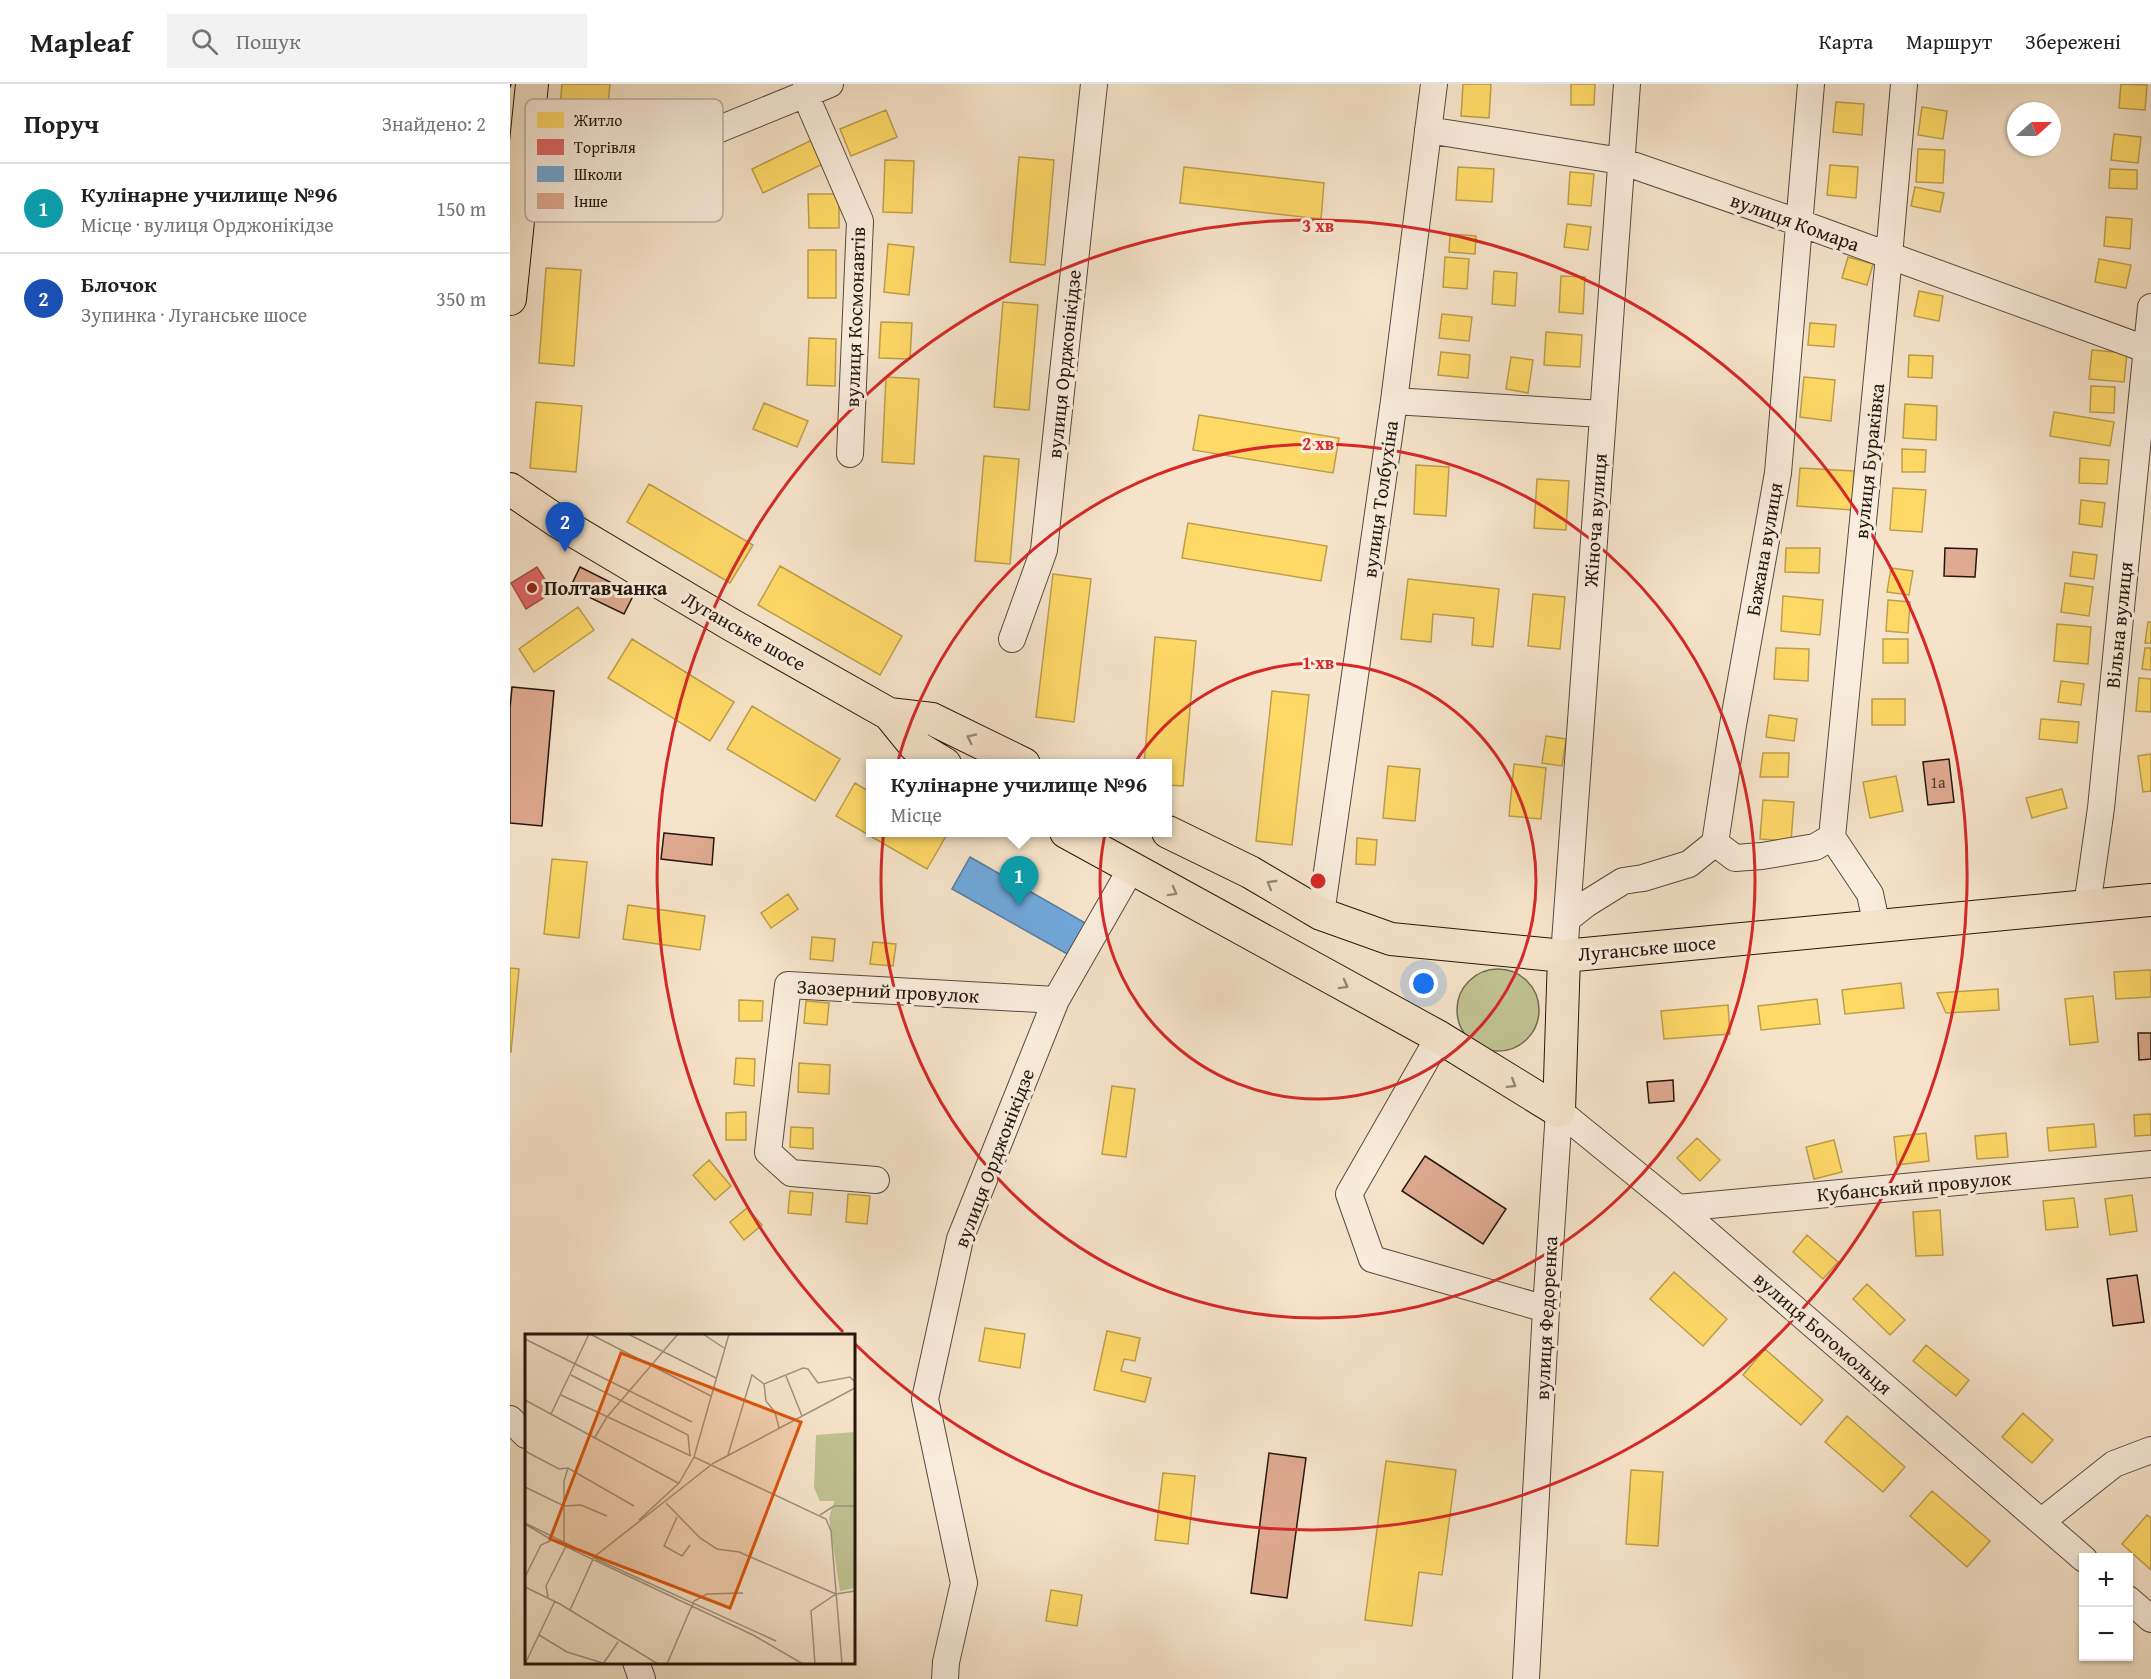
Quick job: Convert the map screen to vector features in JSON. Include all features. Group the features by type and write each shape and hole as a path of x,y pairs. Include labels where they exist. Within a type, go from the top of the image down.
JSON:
{"main road":[{"path":"530,99 532,84"},
{"path":"510,299 513,235 525,148"},
{"name":"Луганське шосе","path":"510,489 556,521 730,624 889,714 915,746 937,759"},
{"name":"Луганське шосе","path":"889,714 932,719 1014,759"},
{"name":"Луганське шосе","path":"1172,834 1250,872 1321,914 1391,939 1564,956 2151,900"},
{"path":"1075,837 1439,1037 1559,1111"},
{"name":"вулиця Федоренка","path":"1559,1111 1564,956"}],"street":[{"path":"723,125 806,89 830,84"},
{"name":"вулиця Орджонікідзе","path":"1012,639 1044,550 1094,84"},
{"name":"вулиця Толбухіна","path":"1321,914 1394,401 1434,84"},
{"name":"Жіноча вулиця","path":"1564,956 1627,84"},
{"name":"Бажана вулиця","path":"1715,843 1732,725 1778,473 1811,84"},
{"name":"вулиця Бураківка","path":"1832,837 1904,84"},
{"name":"вулиця Космонавтів","path":"806,89 860,221 850,454"},
{"name":"вулиця Комара","path":"1428,130 1621,161 1800,223 2149,350"},
{"path":"519,202 525,200"},
{"name":"Вільна вулиця","path":"2087,906 2101,808 2149,350 2151,307"},
{"path":"1394,401 1602,414"},
{"path":"1567,919 1623,881 1643,879 1689,864 1715,843 1735,858 1815,847 1832,837 1870,894 1877,926"},
{"name":"вулиця Орджонікідзе","path":"945,1679 946,1662 964,1583 925,1399 960,1239 1056,1000 1131,869"},
{"name":"Заозерний провулок","path":"876,1180 791,1173 768,1152 788,985 1056,1000"},
{"path":"1439,1037 1349,1194 1371,1259 1546,1309"},
{"name":"вулиця Богомольця","path":"1559,1111 1678,1208 2079,1554"},
{"name":"вулиця Федоренка","path":"1526,1679 1559,1111"},
{"name":"Кубанський провулок","path":"1678,1208 2151,1164"},
{"path":"510,1419 525,1434"},
{"path":"2042,1521 2114,1464 2151,1450"},
{"path":"2133,1603 2151,1619"},
{"path":"637,1664 642,1679"}],"green space":[{"path":"1498,969 1514,972 1527,981 1536,994 1539,1010 1536,1026 1527,1039 1514,1048 1498,1051 1482,1048 1469,1039 1460,1026 1457,1010 1460,994 1469,981 1482,972"}],"building: Житло":[{"path":"562,84 610,84 608,99 561,99"},
{"path":"1463,84 1491,84 1489,118 1461,116"},
{"path":"1571,84 1595,84 1594,105 1571,105"},
{"path":"2121,84 2147,85 2145,110 2119,108"},
{"path":"1836,102 1864,104 1862,135 1833,132"},
{"path":"1922,107 1947,111 1943,139 1918,135"},
{"path":"886,110 897,137 851,156 840,129"},
{"path":"2114,134 2141,137 2138,163 2111,160"},
{"path":"814,139 825,163 763,193 752,169"},
{"path":"1918,149 1945,150 1943,183 1916,182"},
{"path":"1019,157 1054,160 1045,265 1010,262"},
{"path":"885,160 914,161 912,213 883,212"},
{"path":"1830,165 1858,167 1856,198 1827,195"},
{"path":"1184,167 1324,183 1321,219 1180,203"},
{"path":"1458,167 1494,169 1492,202 1456,200"},
{"path":"2110,169 2137,170 2137,189 2109,188"},
{"path":"1570,172 1594,174 1591,206 1568,204"},
{"path":"1915,187 1944,193 1940,212 1911,206"},
{"path":"808,194 839,194 839,228 809,228"},
{"path":"2106,217 2132,219 2130,249 2104,246"},
{"path":"1567,224 1591,227 1588,250 1564,247"},
{"path":"1450,234 1476,236 1475,254 1449,252"},
{"path":"888,244 914,247 909,295 884,292"},
{"path":"808,250 836,250 836,298 808,298"},
{"path":"1445,257 1469,259 1467,289 1443,287"},
{"path":"1848,257 1873,264 1867,285 1842,278"},
{"path":"2099,259 2131,265 2126,288 2095,282"},
{"path":"546,268 581,270 574,366 539,363"},
{"path":"1494,271 1517,273 1515,306 1492,304"},
{"path":"1561,276 1585,277 1583,314 1559,312"},
{"path":"1919,291 1943,296 1939,321 1914,316"},
{"path":"1003,302 1038,305 1029,410 994,407"},
{"path":"1442,314 1472,317 1469,341 1439,338"},
{"path":"881,322 912,323 910,359 879,358"},
{"path":"1810,323 1836,325 1834,347 1808,345"},
{"path":"1546,332 1582,335 1580,367 1544,365"},
{"path":"809,338 836,339 835,386 807,385"},
{"path":"2092,350 2127,353 2124,382 2089,379"},
{"path":"1441,352 1470,355 1468,378 1438,375"},
{"path":"1909,355 1933,356 1932,378 1908,377"},
{"path":"1511,357 1533,360 1528,393 1506,389"},
{"path":"886,377 919,379 914,464 882,462"},
{"path":"1804,377 1835,380 1831,421 1800,417"},
{"path":"2091,386 2115,387 2114,413 2090,412"},
{"path":"536,402 582,406 576,472 530,468"},
{"path":"764,403 808,421 797,447 753,429"},
{"path":"1905,404 1937,406 1936,440 1903,438"},
{"path":"2054,412 2114,422 2110,446 2050,436"},
{"path":"1199,415 1339,438 1333,473 1193,450"},
{"path":"1902,449 1926,450 1925,472 1902,472"},
{"path":"984,456 1019,459 1010,564 975,561"},
{"path":"2080,458 2109,460 2107,484 2079,483"},
{"path":"1416,465 1449,467 1446,516 1414,514"},
{"path":"1800,468 1854,471 1852,510 1797,506"},
{"path":"1537,479 1569,481 1566,530 1534,528"},
{"path":"649,484 753,545 730,583 627,522"},
{"path":"1893,488 1926,490 1922,532 1890,530"},
{"path":"2081,500 2105,503 2102,527 2079,524"},
{"path":"1188,523 1327,546 1321,581 1182,558"},
{"path":"1786,548 1820,548 1819,573 1785,572"},
{"path":"2073,552 2097,555 2094,579 2070,576"},
{"path":"780,566 902,636 880,675 758,605"},
{"path":"1891,568 1913,571 1909,595 1887,592"},
{"path":"1053,574 1091,579 1074,722 1036,717"},
{"path":"1408,579 1499,589 1493,647 1472,645 1474,618 1433,614 1431,642 1401,639"},
{"path":"2065,583 2093,587 2089,616 2061,612"},
{"path":"1533,594 1565,597 1560,649 1528,646"},
{"path":"1783,596 1823,600 1820,635 1781,631"},
{"path":"1888,600 1910,602 1908,633 1886,631"},
{"path":"578,607 594,630 534,672 519,649"},
{"path":"2148,622 2151,622 2151,643 2145,643"},
{"path":"2057,624 2091,627 2088,664 2054,661"},
{"path":"1155,637 1196,641 1183,786 1172,785 1172,759 1144,759"},
{"path":"632,639 734,702 710,741 608,678"},
{"path":"1883,639 1908,639 1908,663 1883,663"},
{"path":"1776,648 1809,649 1808,681 1774,679"},
{"path":"2145,648 2151,648 2151,670 2142,669"},
{"path":"2139,678 2151,679 2151,712 2136,711"},
{"path":"2061,681 2084,684 2081,705 2058,702"},
{"path":"1272,691 1309,695 1292,845 1256,841"},
{"path":"1872,699 1905,699 1905,725 1872,725"},
{"path":"752,706 840,759 815,801 727,749"},
{"path":"1769,715 1797,719 1794,741 1766,737"},
{"path":"2041,719 2079,722 2077,743 2039,739"},
{"path":"1546,736 1566,739 1562,766 1542,763"},
{"path":"1763,753 1789,753 1788,777 1760,777"},
{"path":"2151,754 2151,791 2143,792 2138,756"},
{"path":"1514,764 1546,768 1541,819 1509,816"},
{"path":"1388,766 1420,769 1415,821 1383,818"},
{"path":"1896,776 1903,811 1870,818 1863,782"},
{"path":"855,783 866,790 866,833 836,816"},
{"path":"2062,789 2067,808 2032,818 2026,798"},
{"path":"1763,800 1794,802 1791,841 1760,839"},
{"path":"872,837 945,837 927,869"},
{"path":"1357,838 1377,840 1375,865 1356,864"},
{"path":"552,859 587,862 579,938 544,934"},
{"path":"788,894 798,909 771,928 761,913"},
{"path":"628,905 705,916 700,950 623,939"},
{"path":"812,937 835,939 833,961 810,959"},
{"path":"873,942 896,944 893,966 870,964"},
{"path":"510,968 519,969 511,1052 510,1052"},
{"path":"2151,970 2151,997 2116,999 2114,972"},
{"path":"1901,983 1904,1008 1845,1014 1842,990"},
{"path":"1998,989 1999,1010 1946,1013 1937,993"},
{"path":"2093,996 2098,1042 2070,1045 2065,999"},
{"path":"1817,999 1820,1024 1761,1030 1758,1006"},
{"path":"739,1000 763,1001 762,1021 739,1021"},
{"path":"806,1001 829,1003 827,1025 804,1023"},
{"path":"1728,1005 1730,1034 1664,1039 1661,1011"},
{"path":"736,1058 755,1059 754,1086 734,1084"},
{"path":"799,1063 830,1065 829,1094 798,1092"},
{"path":"1112,1086 1135,1089 1126,1157 1102,1154"},
{"path":"746,1112 746,1140 726,1140 726,1113"},
{"path":"2151,1114 2151,1135 2135,1136 2134,1115"},
{"path":"2094,1124 2096,1147 2049,1151 2047,1128"},
{"path":"791,1127 813,1128 813,1149 790,1147"},
{"path":"1926,1133 1929,1161 1897,1165 1894,1137"},
{"path":"2006,1133 2008,1157 1977,1159 1975,1136"},
{"path":"1697,1138 1720,1160 1700,1181 1677,1158"},
{"path":"1834,1140 1842,1172 1814,1179 1806,1147"},
{"path":"709,1160 731,1186 715,1200 693,1175"},
{"path":"790,1191 813,1193 811,1215 788,1213"},
{"path":"848,1194 870,1196 867,1224 846,1222"},
{"path":"2132,1195 2137,1231 2110,1235 2105,1199"},
{"path":"2074,1198 2078,1227 2046,1230 2043,1201"},
{"path":"747,1208 762,1225 744,1240 730,1222"},
{"path":"1940,1210 1943,1255 1916,1256 1913,1212"},
{"path":"1807,1235 1838,1262 1823,1279 1793,1252"},
{"path":"1674,1272 1727,1319 1703,1346 1650,1299"},
{"path":"1867,1284 1905,1320 1890,1335 1853,1299"},
{"path":"985,1328 1025,1334 1020,1368 979,1361"},
{"path":"1107,1331 1140,1338 1135,1361 1124,1359 1121,1371 1151,1378 1145,1402 1094,1390"},
{"path":"1926,1345 1969,1380 1956,1396 1913,1361"},
{"path":"1765,1349 1823,1400 1801,1425 1743,1375"},
{"path":"2023,1413 2053,1440 2032,1463 2002,1437"},
{"path":"1847,1416 1905,1467 1883,1492 1825,1442"},
{"path":"1386,1461 1456,1470 1442,1575 1419,1572 1412,1626 1365,1620"},
{"path":"1631,1470 1663,1472 1658,1546 1626,1544"},
{"path":"1163,1473 1195,1476 1188,1544 1155,1540"},
{"path":"1932,1491 1990,1541 1967,1567 1910,1516"},
{"path":"2147,1515 2151,1518 2151,1570 2133,1553 2122,1544"},
{"path":"1051,1590 1082,1595 1077,1626 1046,1621"}],"building: Торгівля":[{"name":"Полтавчанка","path":"537,567 553,592 526,609 511,583"}],"building: Школи":[{"path":"970,857 1087,924 1069,955 952,889"}],"building: Інше":[{"path":"1945,548 1977,549 1975,577 1944,576"},
{"path":"580,567 634,594 624,614 570,588"},
{"path":"512,687 554,691 542,826 510,823"},
{"path":"1949,759 1954,802 1928,805 1923,762"},
{"path":"664,833 714,838 712,865 661,859"},
{"path":"2138,1033 2151,1033 2151,1059 2139,1060"},
{"path":"1673,1080 1674,1101 1649,1103 1647,1082"},
{"path":"1425,1156 1506,1209 1483,1244 1402,1191"},
{"path":"2137,1275 2144,1322 2113,1326 2107,1279"},
{"path":"1269,1453 1306,1458 1287,1598 1251,1593"}],"place":[{"name":"Блочок","path":"565,552"},
{"name":"Полтавчанка","path":"532,588"},
{"name":"Кулінарне училище №96","path":"1019,906"}]}
